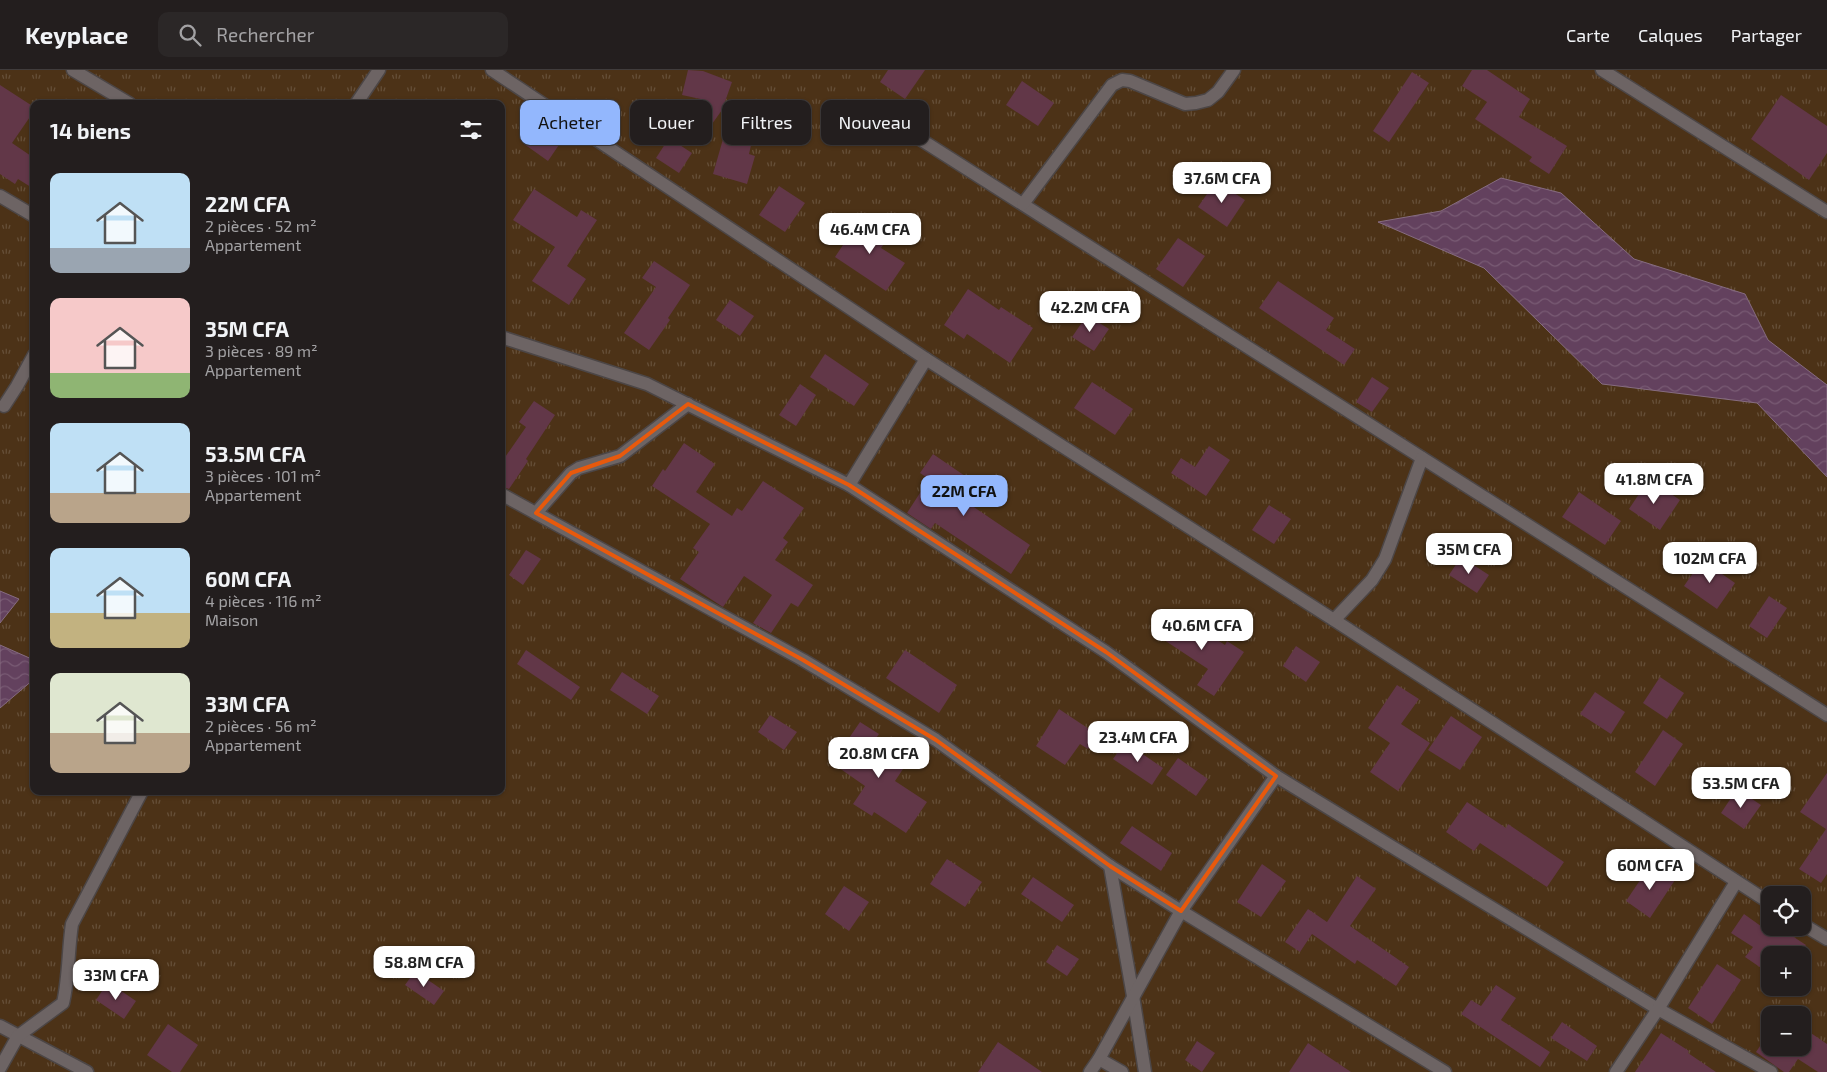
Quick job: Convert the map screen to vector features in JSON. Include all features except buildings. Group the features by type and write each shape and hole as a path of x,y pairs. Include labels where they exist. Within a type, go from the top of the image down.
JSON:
{"street":[{"path":"73,70 123,100"},
{"path":"359,100 379,70"},
{"path":"492,70 926,359 1334,620 1761,897"},
{"path":"1023,204 1112,85 1122,80 1130,81 1185,104 1196,104 1208,100 1218,92 1234,70"},
{"path":"1602,70 1827,212"},
{"path":"929,145 1827,715"},
{"path":"0,196 30,214"},
{"path":"505,338 646,384 849,485 1106,652 1276,776 1658,1009 1771,1072"},
{"path":"849,485 926,359"},
{"path":"4,406 30,363"},
{"path":"536,513 571,473 579,468 620,456 688,404"},
{"path":"1334,620 1372,580 1385,559 1422,458"},
{"path":"505,496 803,660 936,740 1110,866 1446,1072"},
{"path":"1090,1072 1181,911 1276,776"},
{"path":"0,1068 18,1036 64,1003 72,924 140,795"},
{"path":"1110,866 1145,1072"},
{"path":"1616,1072 1658,1009 1736,882"},
{"path":"1811,929 1827,939"},
{"path":"0,1026 87,1072"},
{"path":"1099,1059 1122,1072"}],"highlighted area":[{"path":"688,404 849,485 1106,652 1276,776 1181,911 1110,866 936,740 803,660 536,513 571,473 620,456"}],"green space":[{"path":"0,70 1827,70 1827,1072 0,1072"}],"water":[{"path":"1501,178 1561,193 1634,259 1745,294 1768,340 1827,385 1827,477 1757,403 1602,384 1484,268 1378,222 1441,211"},
{"path":"0,591 19,599 0,623"},
{"path":"0,645 30,658 30,682 0,708"}]}
